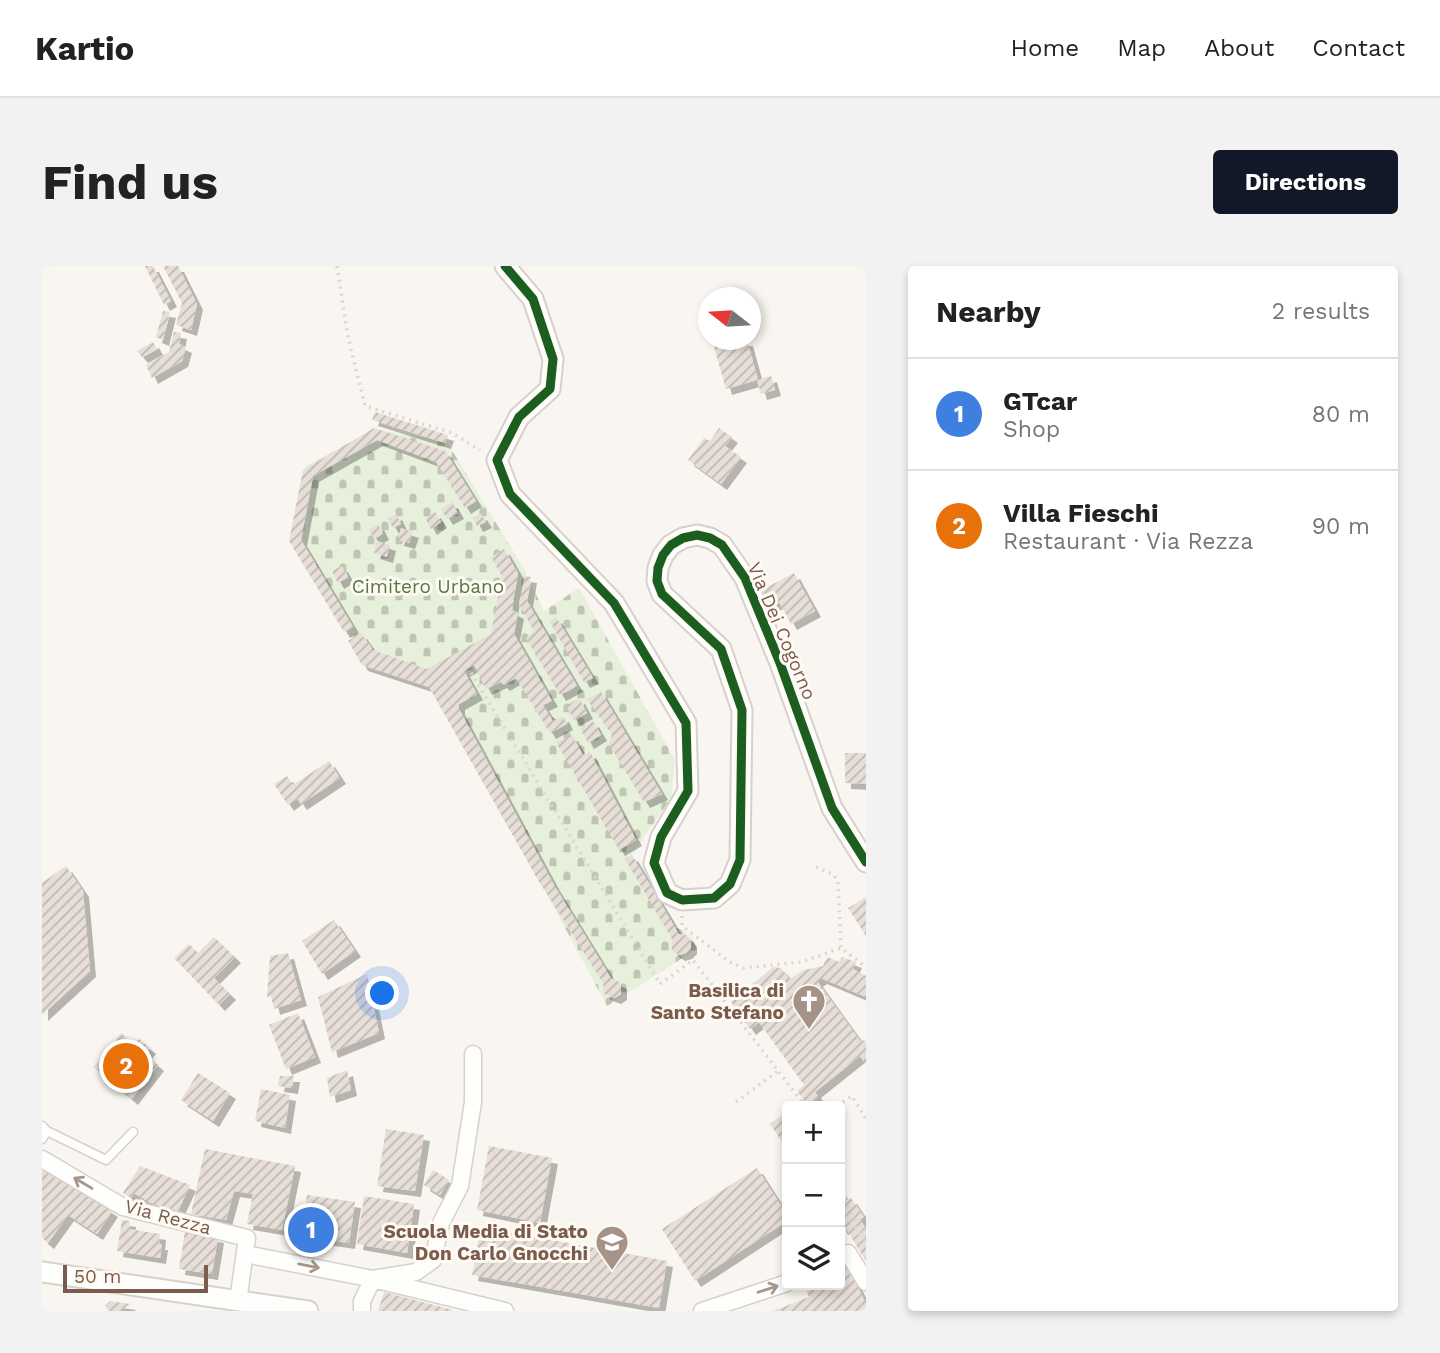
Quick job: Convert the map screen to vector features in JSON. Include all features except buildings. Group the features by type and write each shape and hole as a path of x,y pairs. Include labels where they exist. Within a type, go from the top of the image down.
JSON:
{"street":[{"path":"505,266 533,299 553,359 550,388 519,417 497,460 510,494 614,604 686,723 688,791 661,837 654,863 667,893 682,900"},
{"name":"Via Dei Cogorno","path":"682,900 714,898 730,884 740,860 742,710 720,649 662,594 657,581 663,555 671,545 683,538 710,538 722,545 745,578 780,663 832,808 866,862"},
{"path":"373,1279 415,1272 433,1260 440,1223 460,1186 473,1102 472,1054"},
{"name":"Via Rezza","path":"42,1159 123,1207 247,1238 245,1254"},
{"path":"845,1254 848,1253 866,1282"},
{"path":"238,1301 245,1254 373,1279 505,1311"},
{"path":"42,1272 308,1311"},
{"path":"362,1311 362,1301 373,1279"},
{"path":"702,1311 782,1285"}],"lane":[{"path":"44,1132 106,1160 133,1132"}],"path":[{"path":"337,266 348,337 365,406 452,433 497,460"},
{"path":"471,673 660,984 693,960 801,1101"},
{"path":"816,867 835,875 838,882 841,948"},
{"path":"682,900 682,926 730,962 743,968 802,962 841,948"},
{"path":"841,948 866,967"},
{"path":"736,1102 778,1071"},
{"path":"844,1101 852,1096 866,1119"},
{"path":"845,1203 866,1236"},
{"path":"850,1211 857,1207"},
{"path":"845,1211 866,1244"}],"green space":[{"name":"Cimitero Urbano","path":"375,429 447,442 524,569 544,611 579,588 675,760 671,798 632,855 678,928 692,937 697,949 607,1006 435,686 365,661 294,535 306,466"}],"cycle path":[{"path":"505,266 533,299 553,359 550,389 519,417 497,460 510,494 614,603 686,723 688,791 661,837 654,863 667,893 682,900 714,898 730,884 740,860 742,710 721,649 662,594 657,581 663,555 671,545 683,538 697,535 722,545 745,578 780,663 832,808 866,862"}],"place":[{"name":"Basilica di Santo Stefano","path":"809,1031"},
{"name":"Villa Fieschi","path":"126,1066"},
{"name":"GTcar","path":"311,1230"},
{"name":"Scuola Media di Stato Don Carlo Gnocchi","path":"612,1272"}]}
